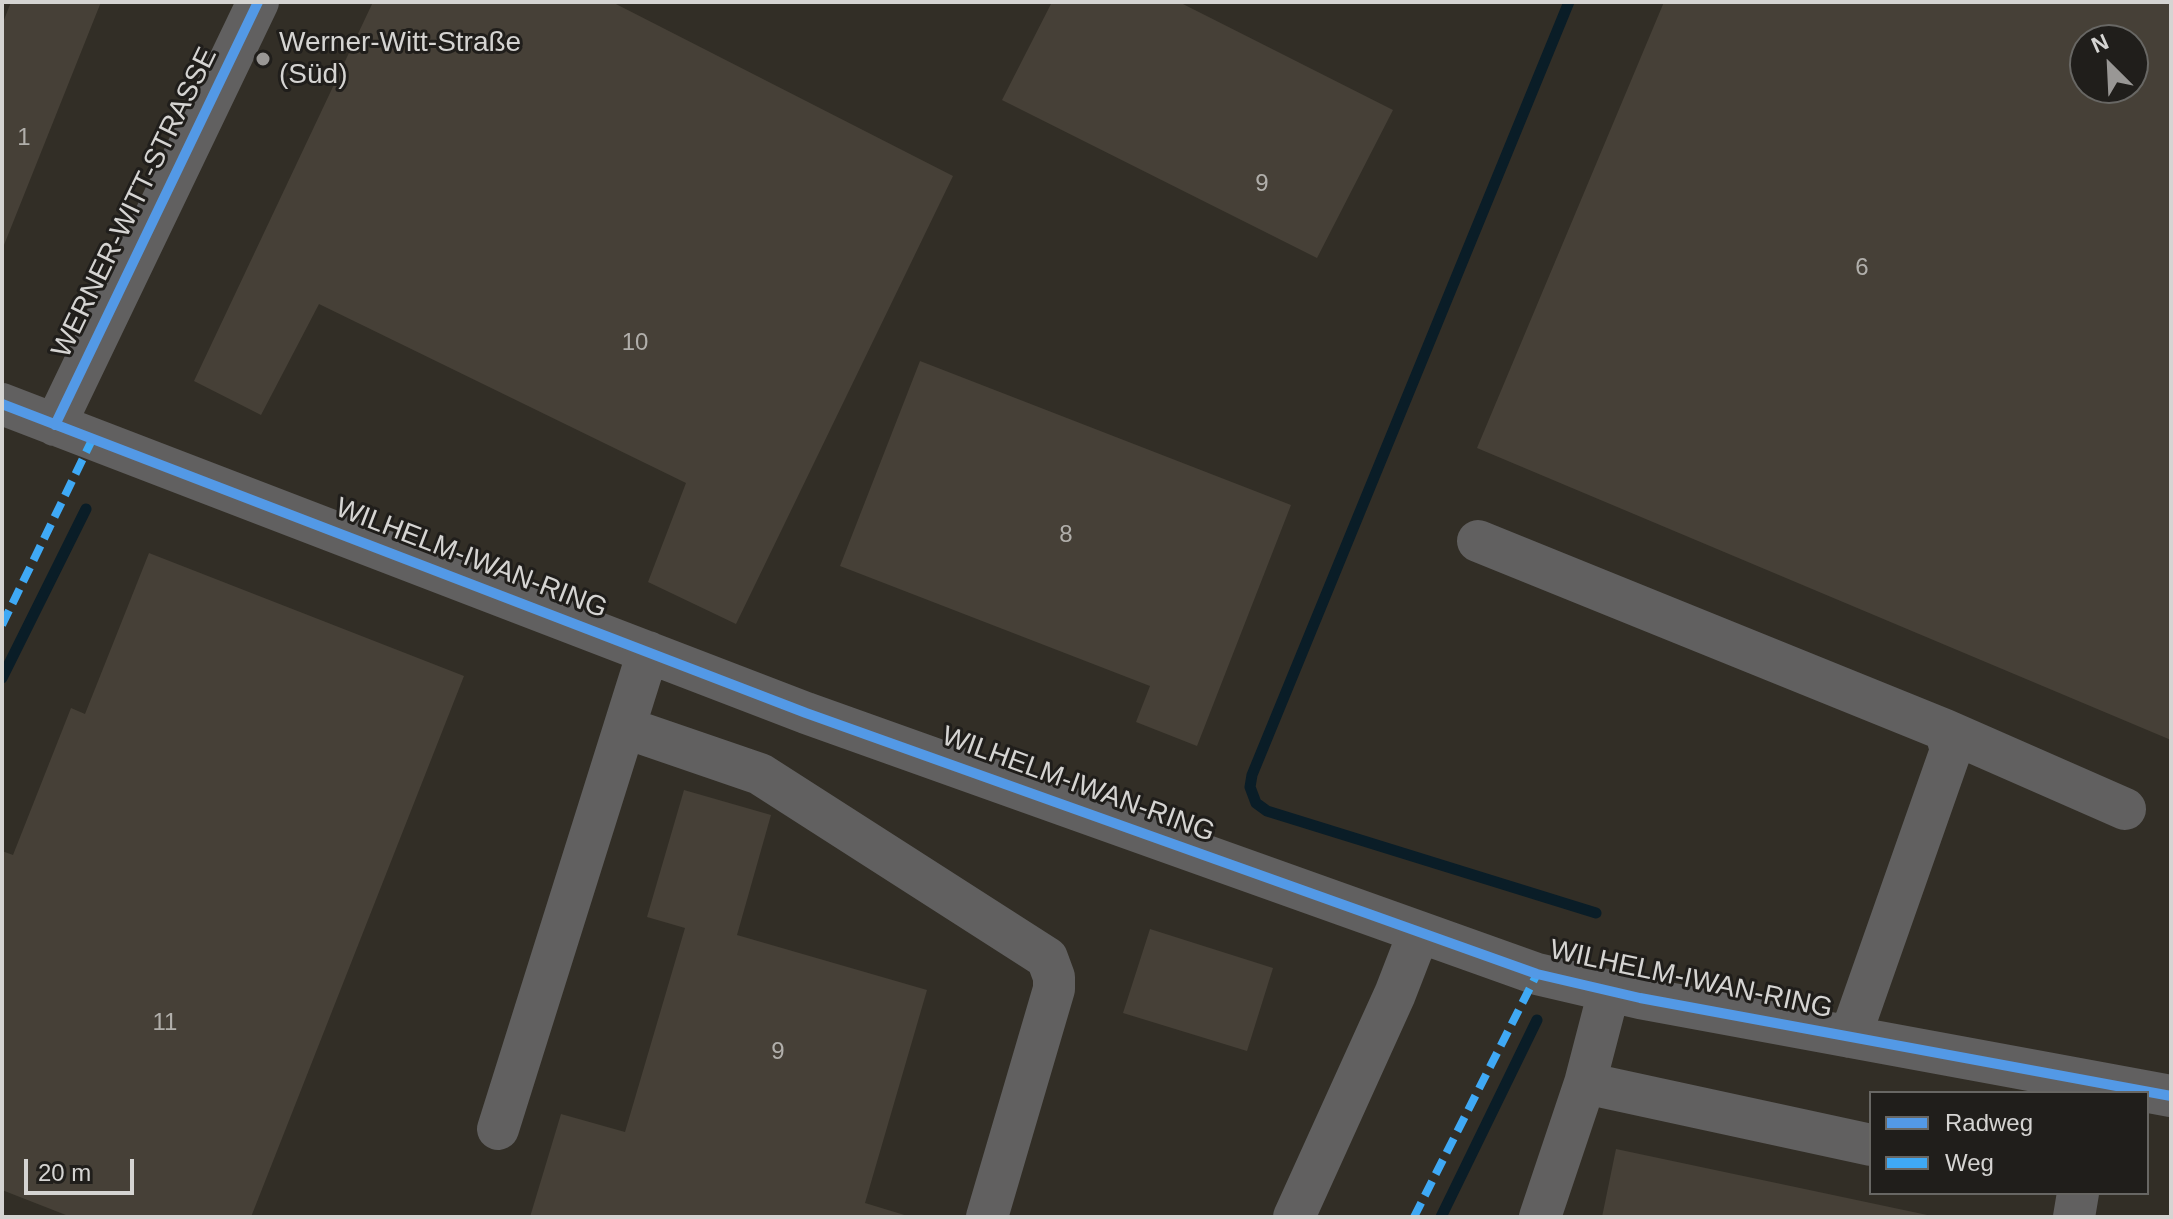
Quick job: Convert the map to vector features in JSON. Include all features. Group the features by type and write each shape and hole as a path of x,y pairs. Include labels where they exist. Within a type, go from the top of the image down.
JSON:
{"street":[{"name":"WERNER-WITT-STRASSE","path":"55,425 258,2"},
{"name":"WILHELM-IWAN-RING","path":"2,404 806,713 1537,974 1609,991 2127,1091"},
{"path":"1478,541 1945,730 2125,809"},
{"path":"498,1129 648,652"},
{"path":"626,728 760,774 1047,958 1054,977 1054,989 987,1217"},
{"path":"1850,1037 1951,750 1945,730"},
{"path":"1294,1217 1395,994 1419,932"},
{"path":"1540,1217 1585,1083 1609,991"},
{"path":"1585,1083 1869,1145"},
{"name":"WILHELM-IWAN-RING","path":"2149,1094 2171,1096"},
{"path":"2074,1217 2078,1195"}],"shaded area":[{"path":"2,2 2171,2 2171,1217 2,1217"}],"building":[{"path":"11,2 101,2 2,250 2,25"},
{"path":"373,2 612,2 953,176 736,624 648,582 686,483 319,304 261,415 194,381"},
{"path":"1052,2 1179,2 1393,110 1317,258 1002,100"},
{"path":"1664,2 2171,2 2171,740 1477,448"},
{"path":"920,361 1291,505 1197,746 1136,722 1150,686 840,566"},
{"path":"149,553 464,676 251,1217 71,1217 2,1190 2,851 13,855 71,708 85,714"},
{"path":"684,790 771,815 737,935 927,990 865,1203 911,1217 530,1217 561,1114 625,1132 685,928 647,917"},
{"path":"1150,929 1273,968 1247,1051 1123,1013"},
{"path":"1616,1149 1932,1216 1932,1217 1602,1217"}],"waterway":[{"path":"1569,2 1252,775 1250,787 1256,803 1267,811 1596,913"},
{"path":"2,678 86,509"},
{"path":"1441,1217 1537,1020"}],"marked path":[{"path":"2,625 92,440"},
{"path":"1414,1217 1537,974"}],"cycle path":[{"path":"55,425 258,2"},
{"path":"2,404 806,713 1537,974 1640,998 2144,1091"},
{"path":"2149,1092 2171,1096"}],"place":[{"name":"Werner-Witt-Straße (Süd)","path":"263,59"}]}
